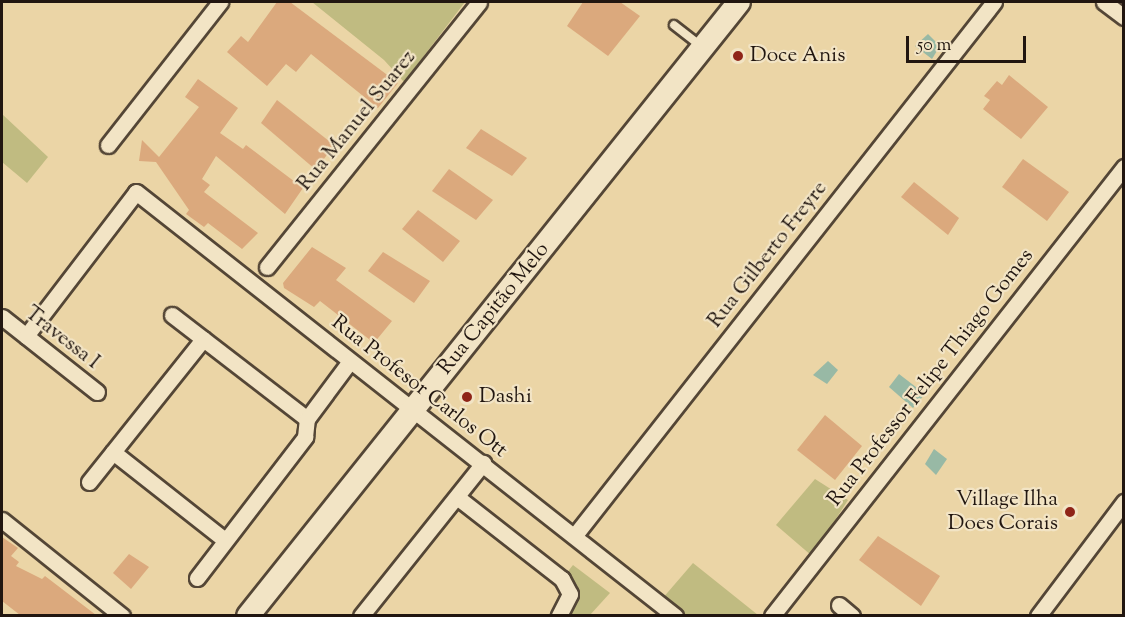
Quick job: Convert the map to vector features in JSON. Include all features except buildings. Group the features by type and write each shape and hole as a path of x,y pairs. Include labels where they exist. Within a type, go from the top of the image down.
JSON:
{"main road":[{"name":"Rua Capitão Melo","path":"248,615 740,2"}],"street":[{"path":"108,144 220,2"},
{"name":"Rua Manuel Suarez","path":"267,267 479,2"},
{"name":"Rua Gilberto Freyre","path":"575,535 994,2"},
{"path":"1104,2 1124,17"},
{"name":"Rua Professor Felipe Thiago Gomes","path":"772,615 1124,167"},
{"name":"Rua Profesor Carlos Ott","path":"26,336 136,192 675,615"},
{"path":"172,315 307,419"},
{"name":"Travessa I","path":"2,317 98,392"},
{"path":"89,482 203,339"},
{"path":"196,578 305,437 307,419 350,361"},
{"path":"113,452 225,540"},
{"path":"361,615 442,510 457,497 483,464"},
{"path":"457,497 562,579 570,594 559,615"},
{"path":"1038,615 1124,502"},
{"path":"2,520 122,615"},
{"path":"839,605 852,615"}],"lane":[{"path":"674,25 703,47"}],"shaded area":[{"path":"312,2 465,2 404,82 384,60"},
{"path":"928,34 940,46 932,59 915,46"},
{"path":"2,114 48,157 27,183 2,162"},
{"path":"828,361 838,370 827,384 813,375"},
{"path":"899,374 925,394 913,408 889,387"},
{"path":"934,449 947,459 936,475 925,464"},
{"path":"815,479 848,500 812,556 776,525"},
{"path":"693,563 758,615 683,615 662,599"},
{"path":"573,565 610,593 590,615 563,616 565,575"}],"place":[{"name":"Doce Anis","path":"738,56"},
{"name":"Dashi","path":"467,397"},
{"name":"Village Ilha Does Corais","path":"1070,512"}]}
